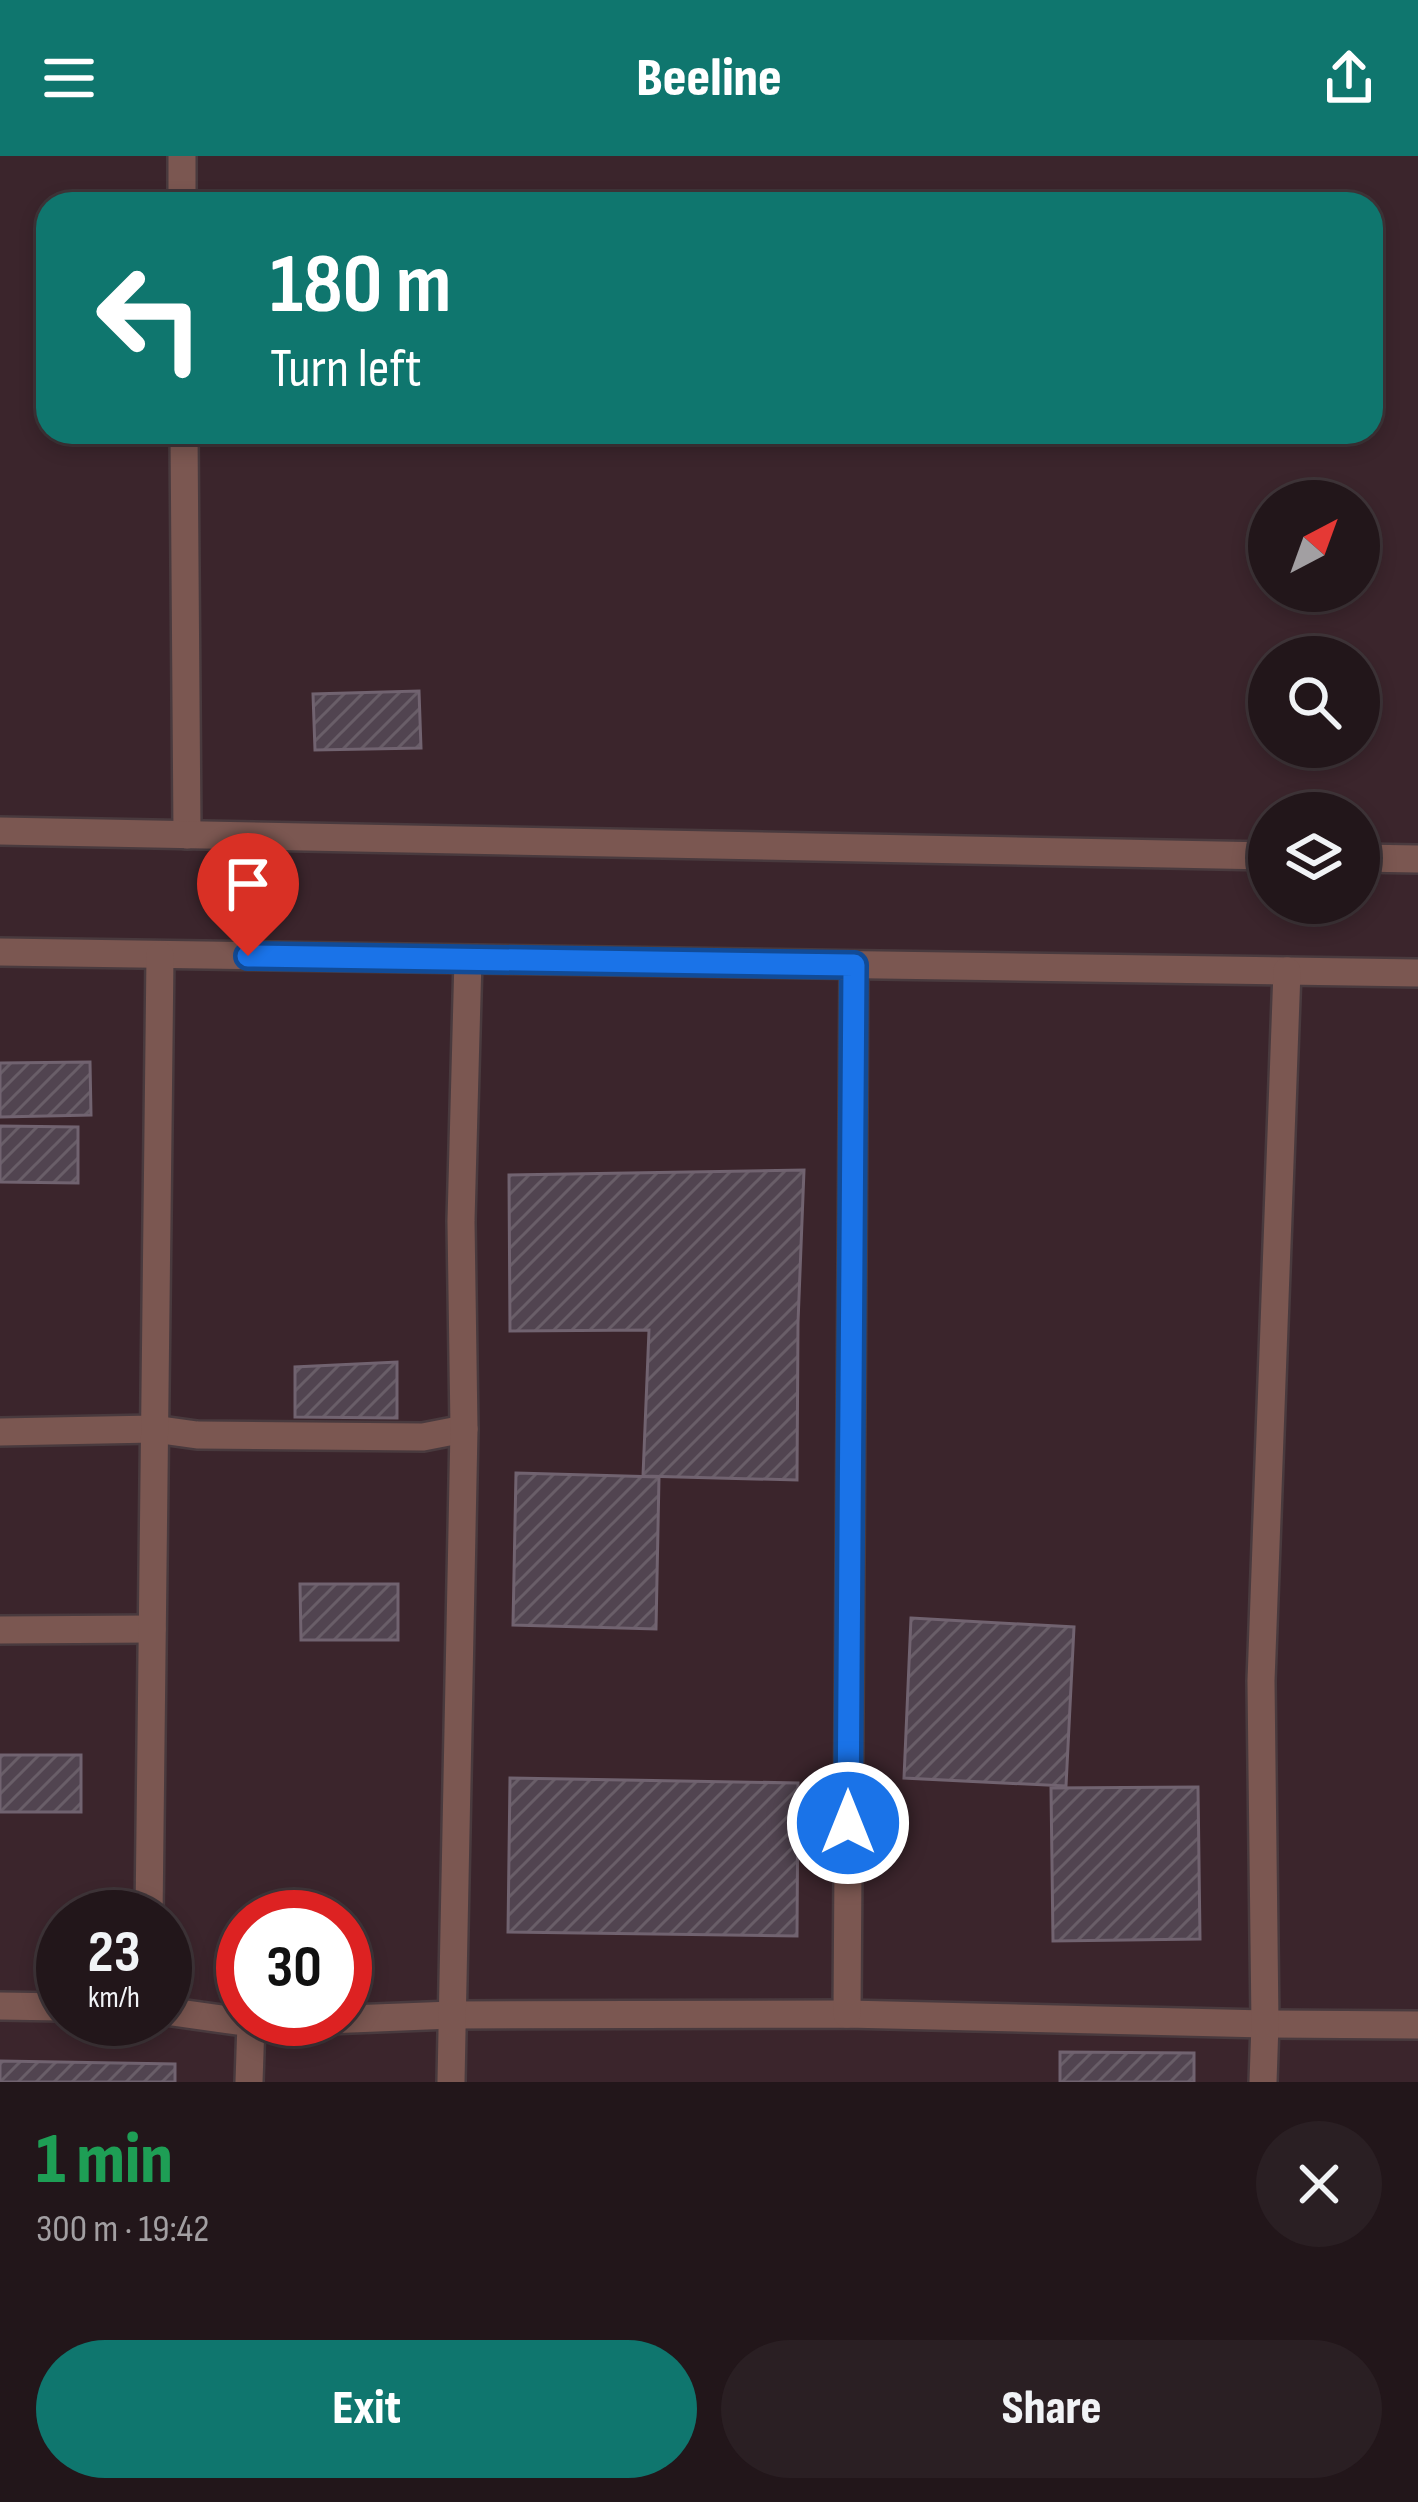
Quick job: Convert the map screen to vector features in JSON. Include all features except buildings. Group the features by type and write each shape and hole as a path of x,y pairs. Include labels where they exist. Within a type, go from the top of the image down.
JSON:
{"street":[{"path":"182,156 182,192"},
{"path":"184,444 187,836"},
{"path":"0,831 1248,856"},
{"path":"1380,858 1418,859"},
{"path":"0,952 1418,973"},
{"path":"149,1890 160,955"},
{"path":"451,2082 468,959"},
{"path":"847,2014 854,965"},
{"path":"1263,2082 1261,1681 1287,971"},
{"path":"0,1432 154,1429 197,1435 423,1437 464,1429"},
{"path":"0,1630 152,1629"},
{"path":"0,2006 36,2007"},
{"path":"372,2018 847,2014 1418,2024"},
{"path":"249,2082 250,2046"}],"shaded area":[{"path":"0,156 1418,156 1418,2082 0,2082"}],"route":[{"path":"248,956 854,965 848,1823"}]}
